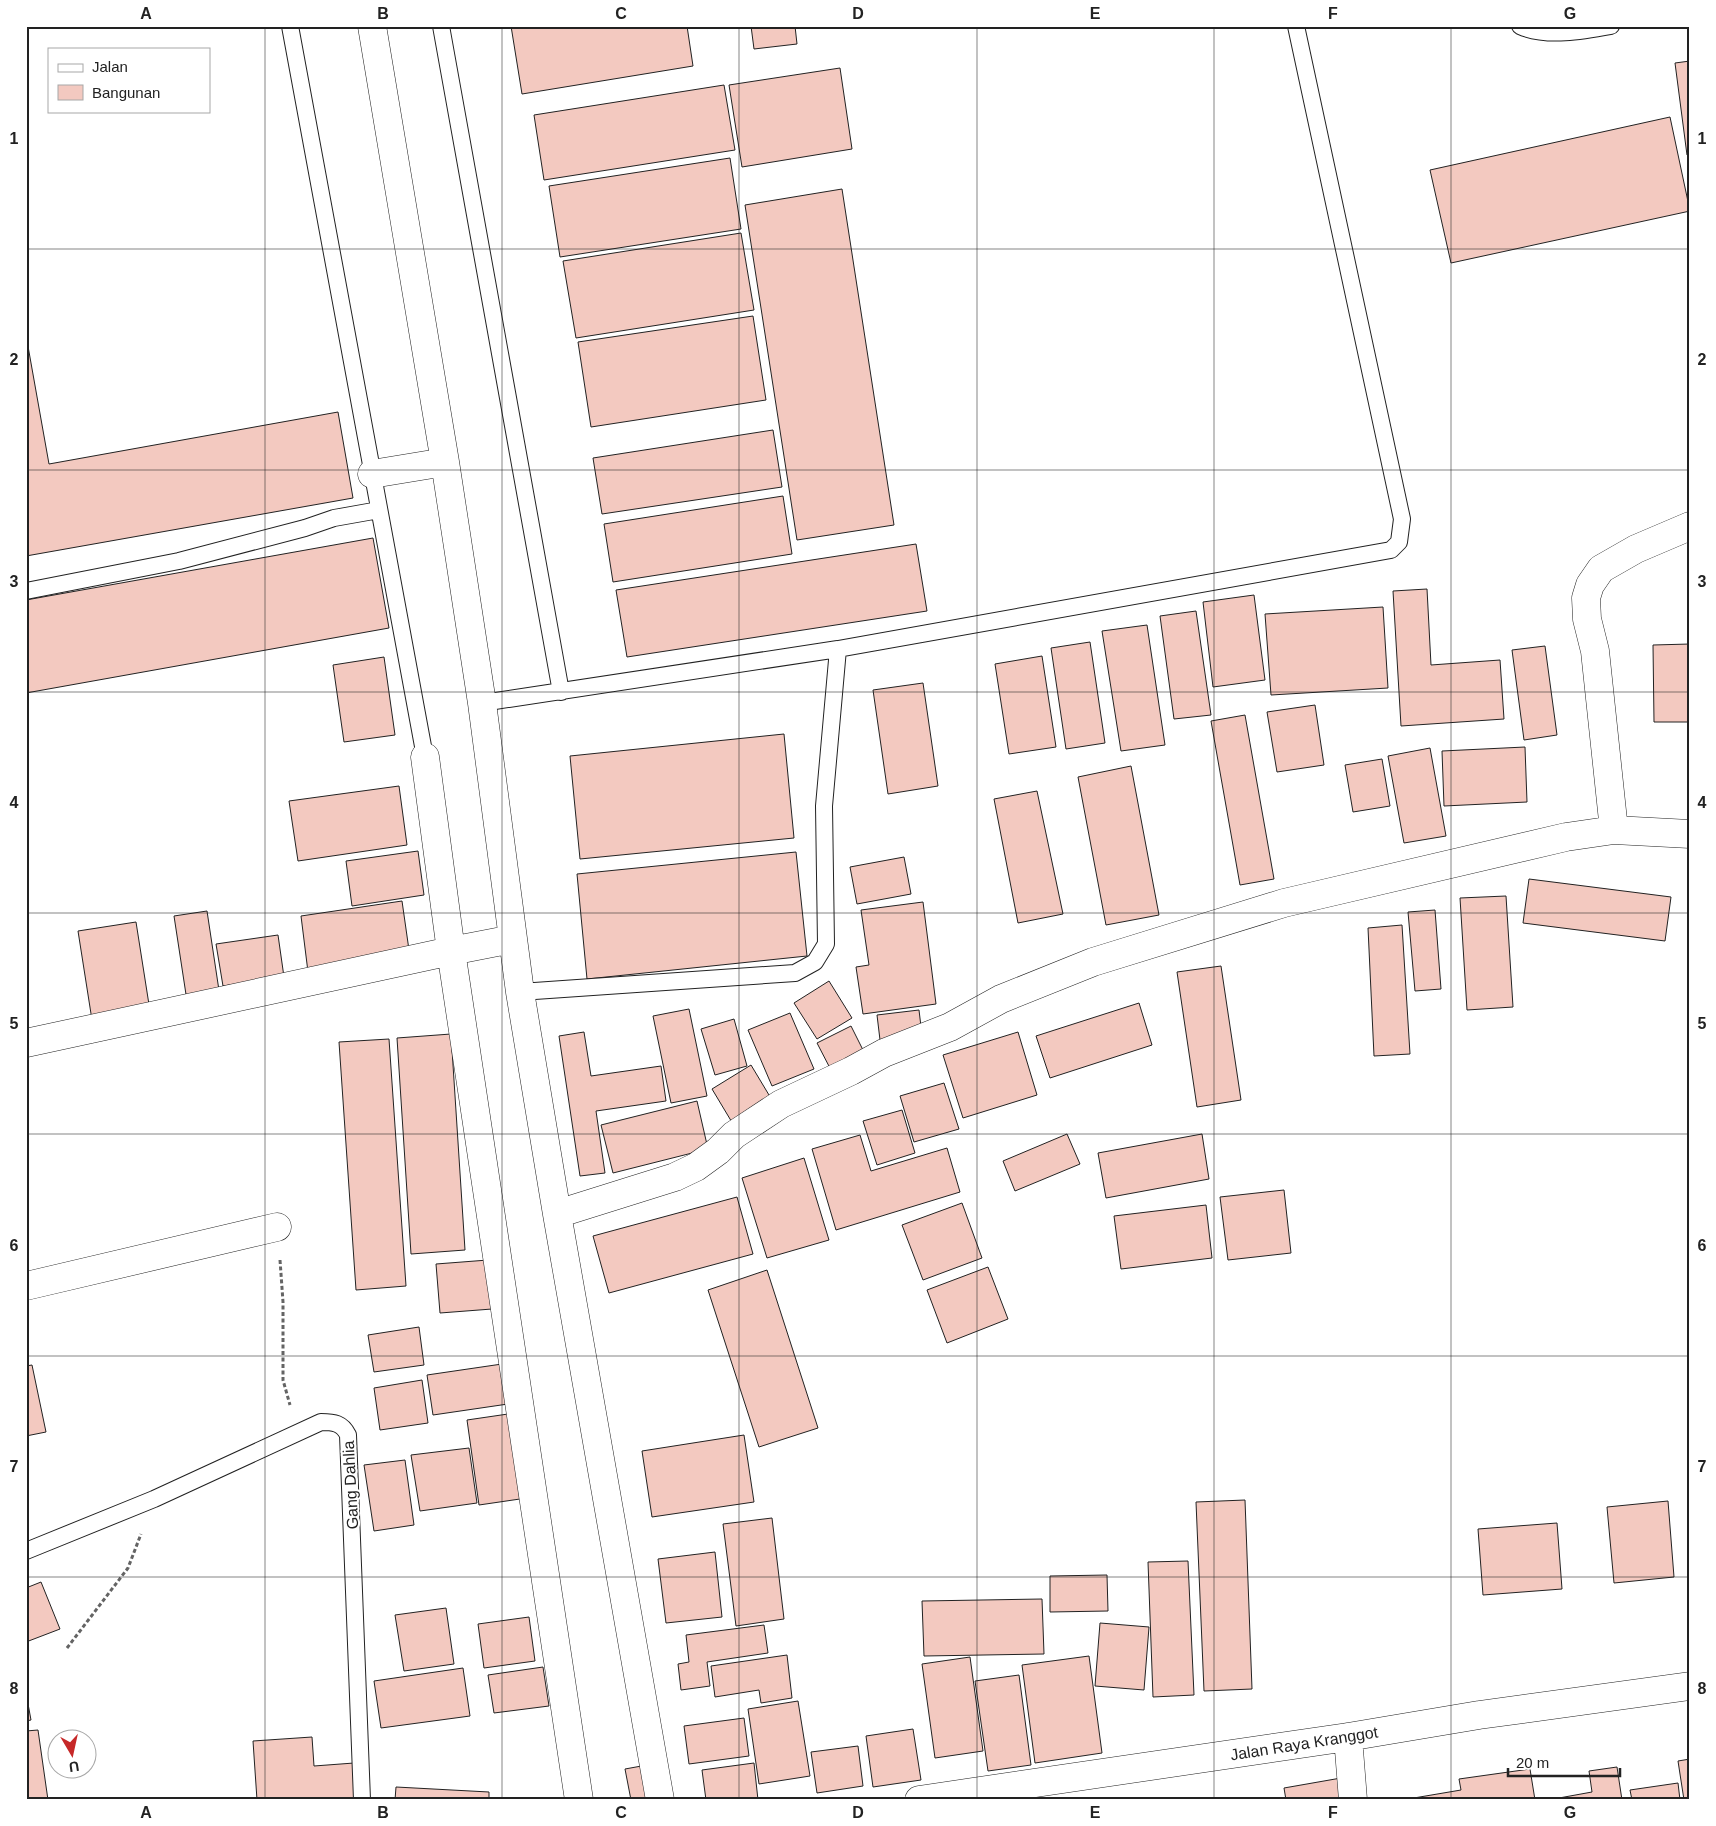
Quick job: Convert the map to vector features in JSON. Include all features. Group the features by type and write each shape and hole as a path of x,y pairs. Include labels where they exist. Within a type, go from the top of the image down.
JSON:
{"street":[{"path":"372,26 436,463 482,703 507,940 520,992 660,1800"},
{"path":"377,474 436,463"},
{"path":"1614,830 1595,651 1587,619 1586,598 1590,585 1601,568 1636,549 1690,526"},
{"path":"425,757 457,949 579,1800"},
{"path":"557,1214 675,1177 696,1167 718,1151 734,1135 781,1104 884,1053 950,1027 1001,999 1093,962 1284,902 1566,837 1614,830 1690,834"},
{"path":"26,1043 457,949 507,940"},
{"path":"26,1286 277,1227"},
{"name":"Jalan Raya Kranggot","path":"919,1800 1348,1737 1479,1715 1690,1686"},
{"path":"1348,1737 1353,1800"}],"lane":[{"path":"290,26 377,474 379,510 425,757"},
{"path":"441,26 561,692"},
{"path":"482,703 838,649 1391,550 1399,542 1402,519 1296,26"},
{"path":"1520,26 1530,31 1576,32 1612,26"},
{"path":"26,591 179,561 305,528 334,518 379,510"},
{"path":"520,992 795,973 815,962 826,944 824,806 838,649"},
{"name":"Gang Dahlia","path":"26,1551 154,1499 321,1422 335,1422 344,1428 348,1436 362,1800"}],"path":[{"path":"277,1227 283,1302 283,1380 290,1408 311,1426"},
{"path":"67,1648 128,1568 154,1499"}],"building":[{"path":"511,26 687,26 693,66 522,94"},
{"path":"751,26 795,26 797,44 754,49"},
{"path":"1690,61 1690,154 1687,155 1675,63"},
{"path":"840,68 852,149 742,167 729,85"},
{"path":"724,85 735,150 544,180 534,115"},
{"path":"1670,117 1690,211 1451,263 1430,170"},
{"path":"730,158 741,229 560,257 549,186"},
{"path":"842,189 894,525 797,540 745,205"},
{"path":"741,233 754,310 576,338 563,261"},
{"path":"753,316 766,400 591,427 578,342"},
{"path":"26,335 49,464 338,412 353,498 26,556"},
{"path":"773,430 782,487 602,514 593,458"},
{"path":"783,496 792,554 613,582 604,524"},
{"path":"373,538 389,628 26,693 26,600"},
{"path":"916,544 927,611 627,657 616,590"},
{"path":"1427,589 1431,665 1500,660 1504,719 1401,726 1393,591"},
{"path":"1254,595 1265,680 1213,687 1203,602"},
{"path":"1383,607 1388,688 1271,695 1265,614"},
{"path":"1196,611 1211,715 1174,719 1160,616"},
{"path":"1147,625 1165,745 1121,751 1102,631"},
{"path":"1090,642 1105,743 1066,749 1051,648"},
{"path":"1690,644 1690,722 1654,722 1653,645"},
{"path":"1545,646 1557,735 1524,740 1512,650"},
{"path":"1042,656 1056,747 1009,754 995,664"},
{"path":"384,657 395,735 344,742 333,665"},
{"path":"923,683 938,786 888,794 873,690"},
{"path":"1315,705 1324,765 1277,772 1267,712"},
{"path":"1245,715 1274,879 1240,885 1211,721"},
{"path":"784,734 794,838 580,859 570,756"},
{"path":"1525,747 1527,802 1444,806 1442,751"},
{"path":"1430,748 1446,836 1404,843 1388,756"},
{"path":"1382,759 1390,806 1353,812 1345,765"},
{"path":"1131,766 1159,915 1106,925 1078,777"},
{"path":"399,786 407,845 298,861 289,801"},
{"path":"1037,791 1063,914 1018,923 994,799"},
{"path":"418,851 424,895 352,906 346,861"},
{"path":"796,852 807,956 587,979 577,874"},
{"path":"904,857 911,894 857,904 850,867"},
{"path":"1529,879 1671,897 1665,941 1523,923"},
{"path":"1506,896 1513,1007 1467,1010 1460,898"},
{"path":"402,901 410,957 308,972 301,916"},
{"path":"923,902 936,1004 863,1014 856,967 869,965 861,910"},
{"path":"1435,910 1441,989 1415,991 1408,912"},
{"path":"207,911 220,997 187,1001 174,916"},
{"path":"136,922 150,1011 92,1020 78,931"},
{"path":"1402,925 1410,1054 1374,1056 1368,928"},
{"path":"278,935 284,977 223,986 216,944"},
{"path":"1221,966 1241,1100 1197,1107 1177,972"},
{"path":"829,981 852,1018 817,1039 794,1003"},
{"path":"1139,1003 1152,1045 1050,1078 1036,1036"},
{"path":"689,1009 707,1096 671,1103 653,1016"},
{"path":"919,1010 922,1035 880,1040 877,1015"},
{"path":"790,1013 814,1069 772,1086 748,1030"},
{"path":"734,1019 747,1066 715,1075 701,1029"},
{"path":"851,1026 866,1056 832,1072 817,1043"},
{"path":"584,1032 591,1076 661,1066 666,1101 596,1111 605,1173 580,1176 559,1036"},
{"path":"1018,1032 1037,1095 963,1118 943,1055"},
{"path":"451,1034 465,1250 411,1254 397,1038"},
{"path":"389,1039 406,1286 356,1290 339,1042"},
{"path":"751,1065 772,1100 733,1124 712,1089"},
{"path":"944,1083 959,1129 914,1142 900,1096"},
{"path":"697,1101 708,1149 613,1173 601,1125"},
{"path":"902,1110 915,1153 877,1165 863,1121"},
{"path":"1067,1134 1080,1164 1015,1191 1003,1161"},
{"path":"1202,1134 1209,1179 1106,1198 1098,1153"},
{"path":"860,1135 871,1171 947,1148 960,1192 836,1230 812,1149"},
{"path":"804,1158 829,1240 767,1258 742,1178"},
{"path":"1284,1190 1291,1253 1228,1260 1220,1197"},
{"path":"737,1197 753,1254 609,1293 593,1236"},
{"path":"962,1203 982,1258 923,1280 902,1225"},
{"path":"1206,1205 1212,1258 1121,1269 1114,1216"},
{"path":"488,1260 492,1309 440,1313 436,1264"},
{"path":"988,1267 1008,1319 947,1343 927,1290"},
{"path":"767,1270 818,1428 759,1447 708,1290"},
{"path":"419,1327 424,1365 374,1372 368,1335"},
{"path":"502,1364 508,1404 433,1415 427,1375"},
{"path":"32,1365 46,1432 26,1436 26,1366"},
{"path":"422,1380 428,1423 380,1430 374,1388"},
{"path":"508,1414 520,1499 479,1505 467,1420"},
{"path":"744,1435 754,1502 652,1517 642,1451"},
{"path":"469,1448 477,1503 420,1511 411,1455"},
{"path":"405,1460 414,1525 374,1531 364,1465"},
{"path":"1245,1500 1252,1689 1204,1691 1196,1502"},
{"path":"1668,1501 1674,1577 1614,1583 1607,1507"},
{"path":"772,1518 784,1619 736,1626 723,1524"},
{"path":"1557,1523 1562,1589 1483,1595 1478,1529"},
{"path":"715,1552 722,1617 666,1623 658,1559"},
{"path":"1188,1561 1194,1695 1153,1697 1148,1562"},
{"path":"1107,1575 1108,1611 1050,1612 1050,1576"},
{"path":"41,1582 60,1629 26,1642 26,1588"},
{"path":"1042,1599 1044,1654 924,1656 922,1601"},
{"path":"446,1608 454,1664 404,1671 395,1615"},
{"path":"529,1617 535,1661 484,1668 478,1624"},
{"path":"1100,1623 1149,1627 1144,1690 1095,1686"},
{"path":"764,1625 768,1653 707,1662 710,1686 681,1690 678,1664 689,1662 686,1635"},
{"path":"787,1655 792,1698 761,1703 759,1690 715,1697 711,1666"},
{"path":"1089,1656 1102,1753 1035,1763 1022,1665"},
{"path":"970,1657 983,1751 935,1758 922,1664"},
{"path":"543,1667 549,1706 494,1713 488,1675"},
{"path":"463,1668 470,1716 381,1728 374,1681"},
{"path":"1019,1675 1031,1765 988,1771 975,1681"},
{"path":"26,1693 31,1720 26,1721"},
{"path":"798,1701 810,1776 759,1784 748,1709"},
{"path":"744,1718 749,1756 689,1764 684,1726"},
{"path":"913,1729 921,1780 873,1787 866,1736"},
{"path":"38,1730 48,1800 26,1800 26,1731"},
{"path":"312,1737 314,1766 354,1763 356,1800 257,1800 253,1741"},
{"path":"858,1746 863,1786 817,1793 811,1752"},
{"path":"1690,1759 1690,1800 1684,1800 1678,1761"},
{"path":"754,1763 758,1800 706,1800 702,1770"},
{"path":"647,1765 654,1800 631,1800 625,1769"},
{"path":"1617,1767 1622,1800 1548,1800 1592,1792 1589,1771"},
{"path":"1530,1769 1535,1800 1402,1800 1461,1790 1459,1779"},
{"path":"1341,1778 1345,1800 1286,1800 1284,1788"},
{"path":"1678,1783 1680,1800 1632,1800 1630,1790"},
{"path":"396,1787 489,1792 489,1800 395,1800"}]}
